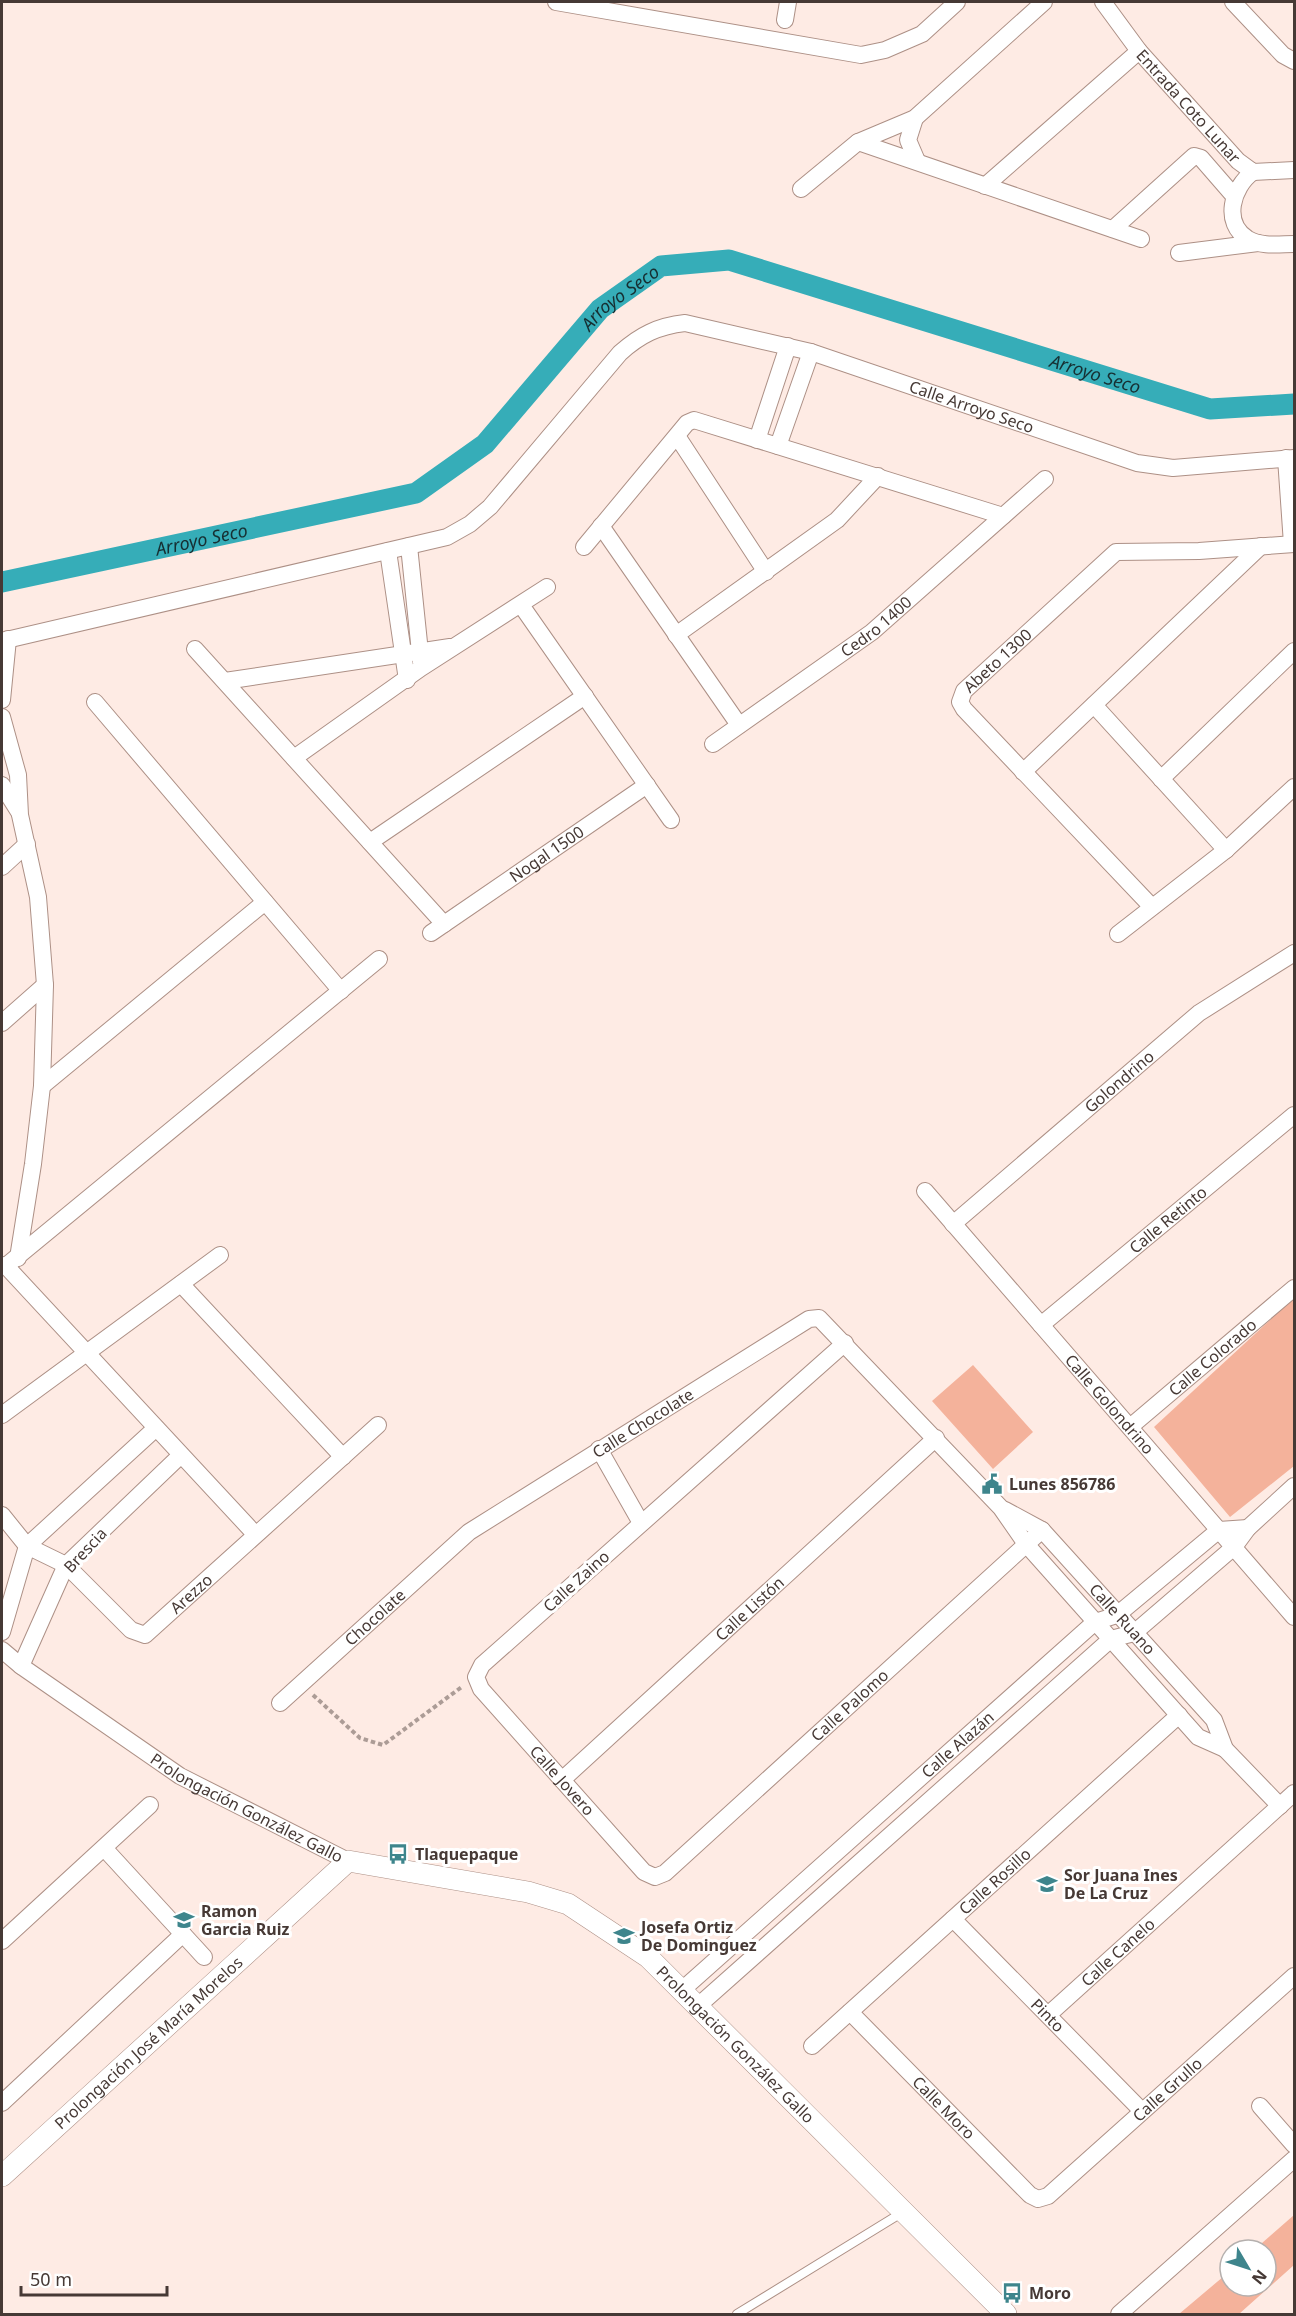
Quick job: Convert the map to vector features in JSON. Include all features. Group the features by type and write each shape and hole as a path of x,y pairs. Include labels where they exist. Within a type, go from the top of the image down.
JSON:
{"street":[{"path":"556,2 861,56 885,50 922,34 957,2"},
{"path":"785,20 788,2"},
{"path":"801,189 858,142 915,118 1044,2"},
{"name":"Entrada Coto Lunar","path":"1103,2 1139,51 1238,161 1253,172 1294,170"},
{"path":"1233,2 1283,55 1294,60"},
{"path":"986,186 1139,51"},
{"path":"915,118 908,140 917,161"},
{"path":"858,142 1142,239"},
{"path":"1113,229 1194,156 1201,158 1234,196"},
{"path":"1253,172 1243,181 1234,196 1233,218 1247,238 1258,243"},
{"path":"1179,253 1258,243 1294,244"},
{"name":"Calle Arroyo Seco","path":"409,546 447,537 470,524 490,507 620,353 652,330 685,323 811,352 1137,463 1173,468 1290,458"},
{"path":"757,440 788,346"},
{"path":"778,447 811,352"},
{"path":"584,547 677,436 694,420 1003,516"},
{"path":"677,436 766,572"},
{"name":"Abeto 1300","path":"1152,908 964,710 960,702 964,691 1116,552 1293,544 1290,458"},
{"path":"676,635 837,520 878,477"},
{"name":"Cedro 1400","path":"713,744 872,632 1045,479"},
{"path":"601,526 739,725"},
{"path":"2,700 5,640 115,612 409,546 420,660"},
{"path":"1023,772 1261,546"},
{"path":"388,551 407,680"},
{"path":"294,759 407,680 420,660 457,646 548,587"},
{"path":"521,605 671,820"},
{"name":"Nogal 1500","path":"195,649 370,842 438,929 647,785"},
{"path":"1161,779 1294,651"},
{"path":"225,681 402,654 420,660"},
{"path":"370,842 585,696"},
{"path":"95,702 341,991"},
{"path":"1094,705 1226,850"},
{"path":"2,717 18,775 20,815 38,897 45,986 42,1086 33,1164 9,1263"},
{"path":"2,785 20,815"},
{"path":"1118,934 1226,850 1294,787"},
{"path":"2,867 27,844"},
{"path":"42,1086 265,902"},
{"name":"Golondrino","path":"953,1224 1199,1013 1294,953"},
{"path":"9,1263 379,959"},
{"path":"2,1023 45,986"},
{"name":"Calle Retinto","path":"1041,1325 1294,1115"},
{"name":"Calle Golondrino","path":"925,1191 1294,1617"},
{"path":"2,1415 220,1256"},
{"path":"9,1263 86,1352 255,1534"},
{"path":"181,1284 344,1457"},
{"name":"Calle Colorado","path":"1130,1427 1294,1288"},
{"name":"Calle Ruano","path":"819,1318 1001,1508 1026,1544 1198,1737 1226,1749"},
{"name":"Calle Chocolate","path":"469,1532 809,1319 819,1318"},
{"name":"Calle Zaino","path":"476,1677 482,1665 845,1343"},
{"name":"Arezzo","path":"2,1515 27,1546 66,1565 131,1630 145,1635 378,1425"},
{"path":"2,1632 27,1546 156,1428"},
{"name":"Calle Listón","path":"562,1780 936,1438"},
{"path":"599,1449 641,1523"},
{"name":"Brescia","path":"21,1666 66,1565 181,1455"},
{"name":"Calle Alazán","path":"698,2006 1111,1639 1134,1633 1234,1547 1248,1528 1294,1486"},
{"name":"Calle Ruano","path":"1001,1508 1042,1530 1214,1720 1226,1749 1280,1806"},
{"path":"1219,1530 1248,1528"},
{"name":"Calle Palomo","path":"655,1877 665,1873 1042,1530"},
{"name":"Calle Alazán","path":"682,1990 1095,1622 1117,1615 1219,1530"},
{"name":"Chocolate","path":"280,1703 469,1532"},
{"name":"Prolongación González Gallo","path":"2,1650 21,1666 180,1776 348,1861 528,1892 568,1904 648,1957 1006,2314"},
{"name":"Calle Jovero","path":"476,1677 481,1689 644,1872 655,1877"},
{"name":"Calle Rosillo","path":"812,2046 1179,1715"},
{"name":"Calle Canelo","path":"1048,2015 1294,1793"},
{"path":"2,1941 150,1805"},
{"path":"104,1848 204,1957"},
{"name":"Prolongación José María Morelos","path":"2,2176 348,1861"},
{"name":"Pinto","path":"953,1918 1142,2111"},
{"path":"2,2103 183,1934"},
{"name":"Calle Grullo","path":"1038,2199 1048,2196 1294,1976"},
{"name":"Calle Moro","path":"850,2012 1029,2195 1038,2199"},
{"path":"1260,2106 1294,2145"},
{"path":"1119,2314 1294,2159"}],"lane":[{"path":"736,2314 903,2212"}],"path":[{"path":"301,1684 360,1738 383,1745 476,1677"}],"shaded area":[{"path":"1294,1298 1294,1466 1230,1517 1154,1427"},
{"path":"973,1365 1033,1432 993,1469 932,1401"},
{"path":"1294,2215 1294,2265 1278,2279 1278,2238 1268,2238"},
{"path":"1218,2281 1218,2298 1257,2298 1239,2314 1179,2314"}],"waterway":[{"name":"Arroyo Seco","path":"2,582 416,493 485,444 600,309 661,266 729,260 1210,409 1294,404"}],"place":[{"name":"Lunes 856786","path":"992,1484"},
{"name":"Tlaquepaque","path":"398,1854"},
{"name":"Sor Juana Ines De La Cruz","path":"1047,1884"},
{"name":"Ramon Garcia Ruiz","path":"184,1920"},
{"name":"Josefa Ortiz De Dominguez","path":"624,1936"},
{"name":"Moro","path":"1012,2293"}]}
